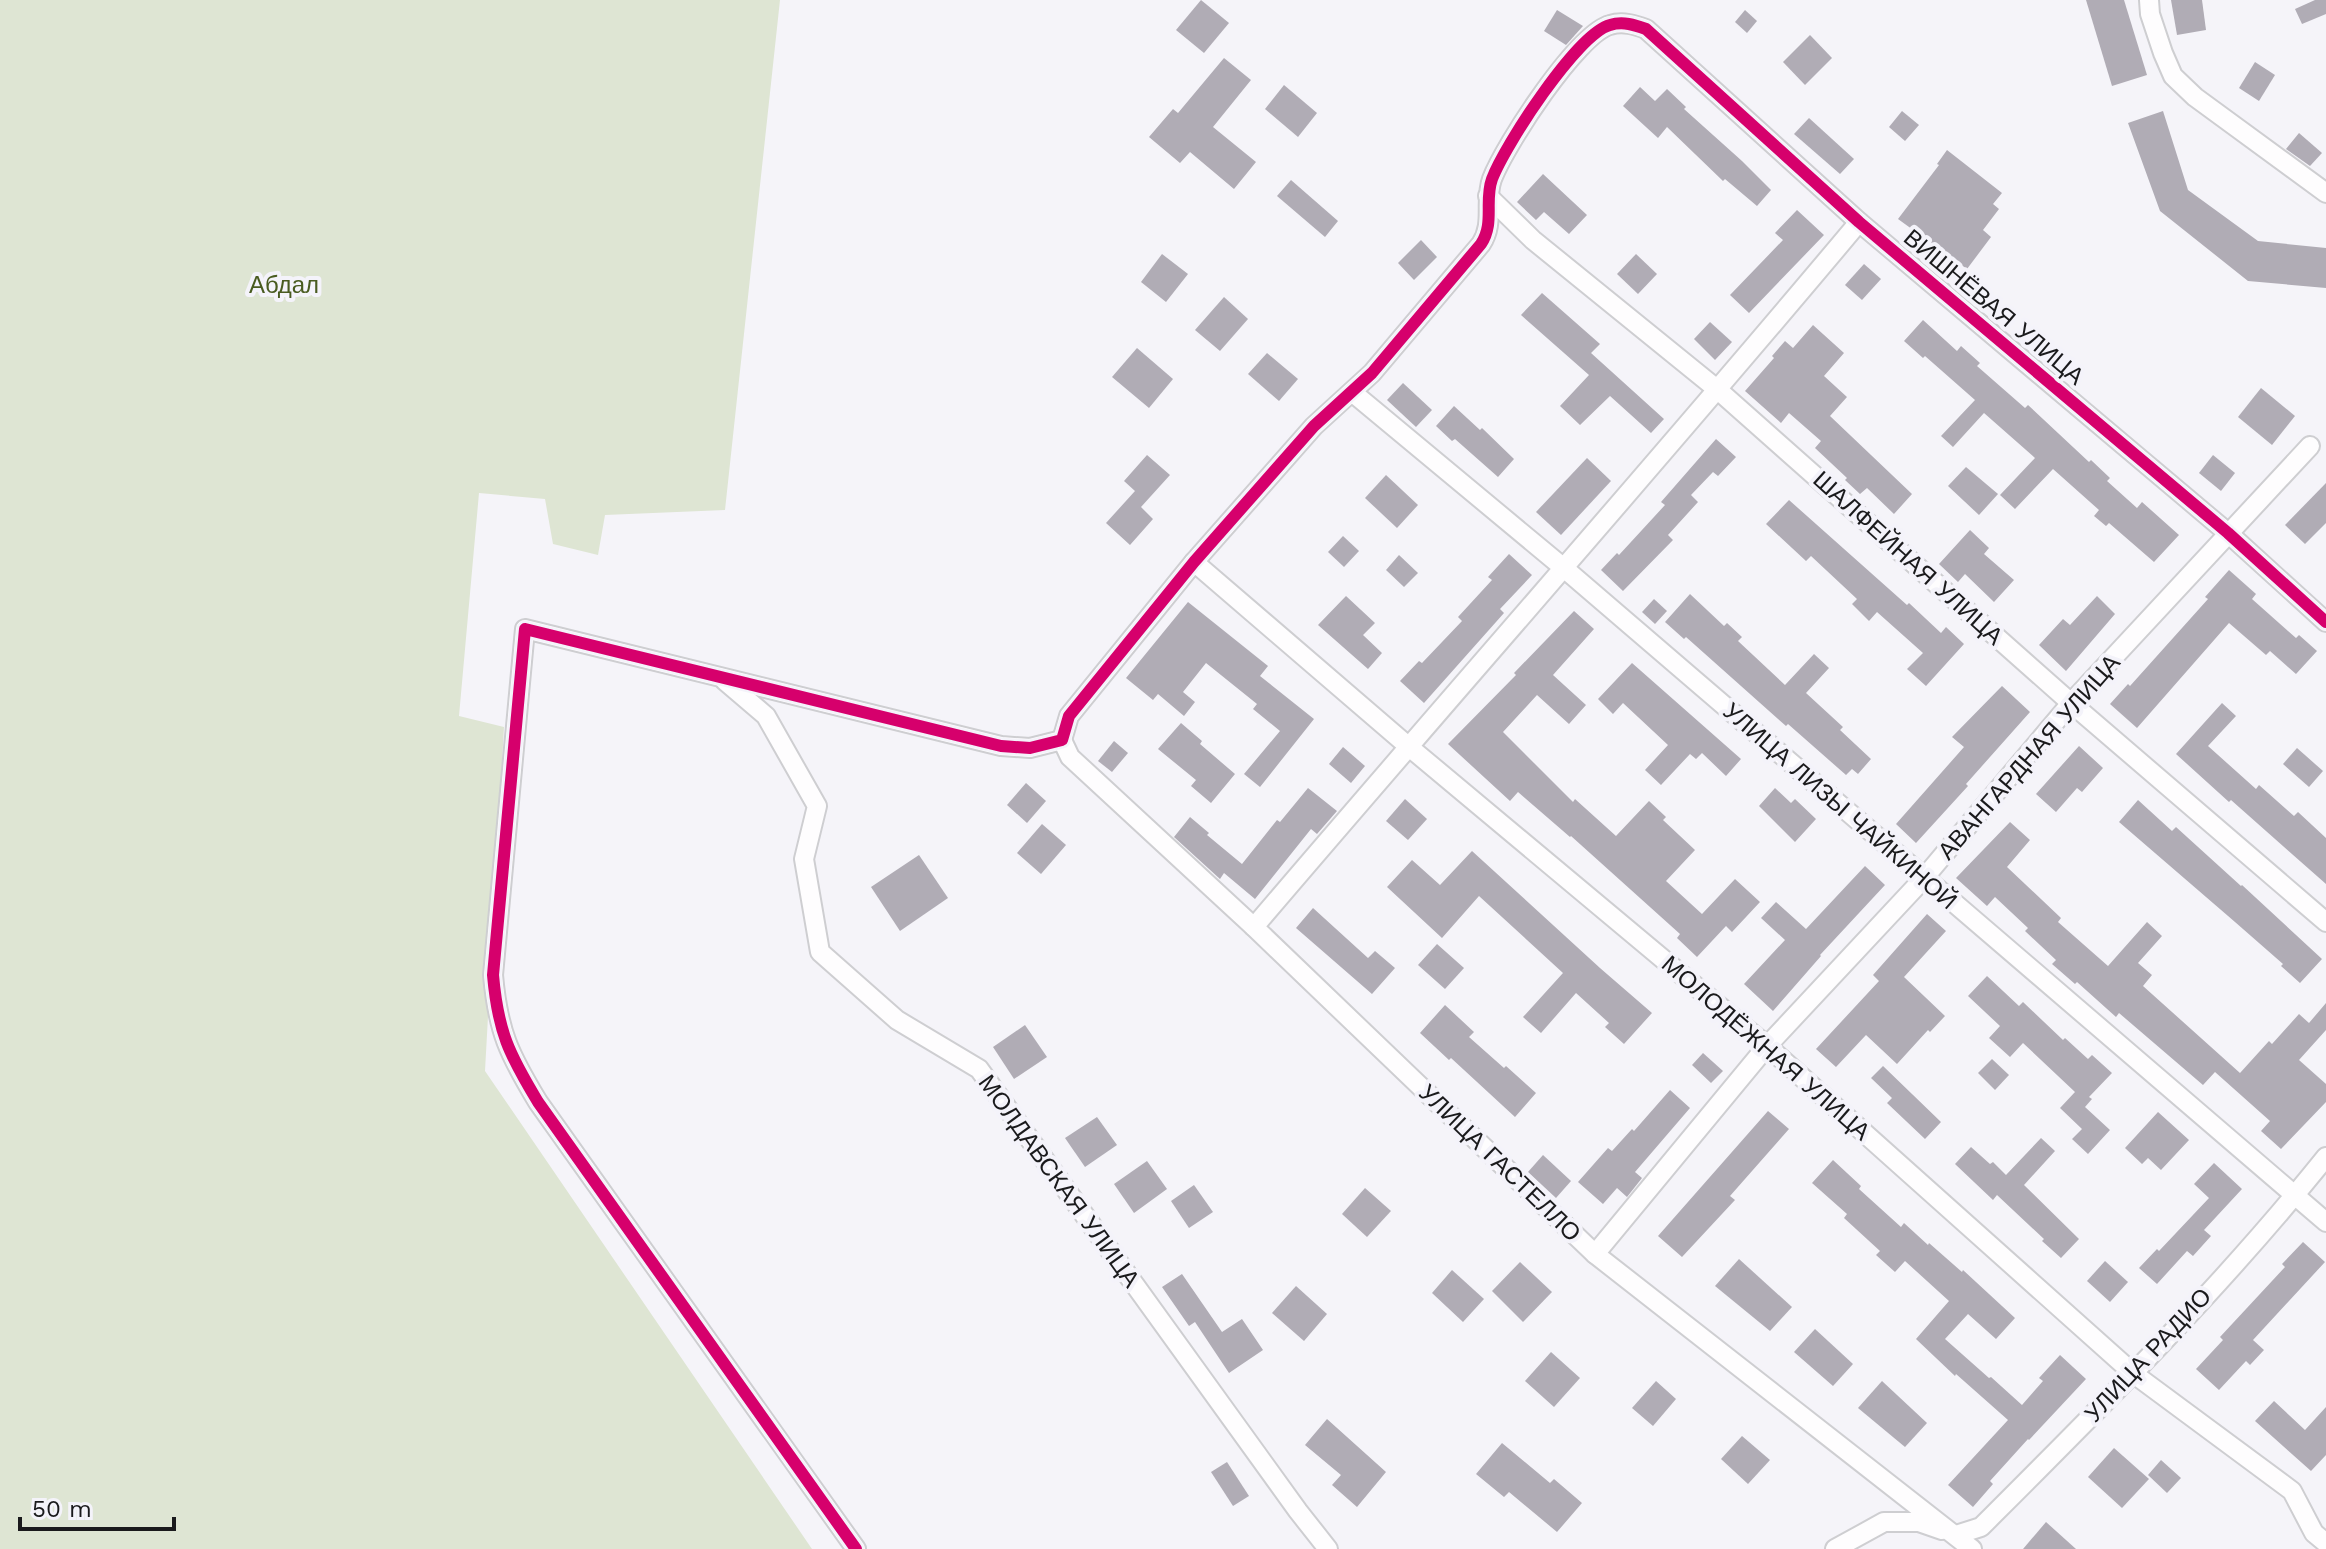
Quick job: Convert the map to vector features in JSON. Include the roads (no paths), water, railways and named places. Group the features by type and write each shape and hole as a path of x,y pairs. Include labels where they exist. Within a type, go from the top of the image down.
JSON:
{"street":[{"path":"2149,0 2150,14 2173,76 2195,97 2326,193"},
{"name":"ВИШНЁВАЯ УЛИЦА","path":"1488,196 1492,178 1546,87 1593,34 1609,25 1621,23 1646,29 1859,222 2228,533 2326,622"},
{"path":"856,1549 538,1102 514,1063 503,1035 496,1008 493,975 525,629 1001,746 1030,748 1062,740 1069,716 1194,562 1314,426 1372,373 1481,244 1489,225 1488,196"},
{"name":"ШАЛФЕЙНАЯ УЛИЦА","path":"1488,196 1533,240 1718,390 2071,703 2326,922"},
{"path":"1254,927 1408,746 1565,569 1859,222"},
{"name":"УЛИЦА ЛИЗЫ ЧАЙКИНОЙ","path":"1352,392 1565,569 2326,1222"},
{"name":"АВАНГАРДНАЯ УЛИЦА","path":"1595,1254 1767,1046 1924,878 2071,703 2310,446"},
{"name":"МОЛОДЁЖНАЯ УЛИЦА","path":"1194,562 1408,746 1767,1046 2134,1374 2292,1491 2314,1533 2326,1543"},
{"name":"МОЛДАВСКАЯ УЛИЦА","path":"720,676 766,716 817,806 804,859 820,952 897,1020 979,1069 1328,1549"},
{"name":"УЛИЦА ГАСТЕЛЛО","path":"1062,740 1070,757 1254,927 1595,1254 1972,1549"},
{"name":"УЛИЦА РАДИО","path":"1956,1535 1981,1527 2134,1374 2295,1196 2326,1157"},
{"path":"1835,1549 1884,1522 1919,1522 1956,1535"}],"park label":[{"name":"Абдал","path":"284,285"}]}
